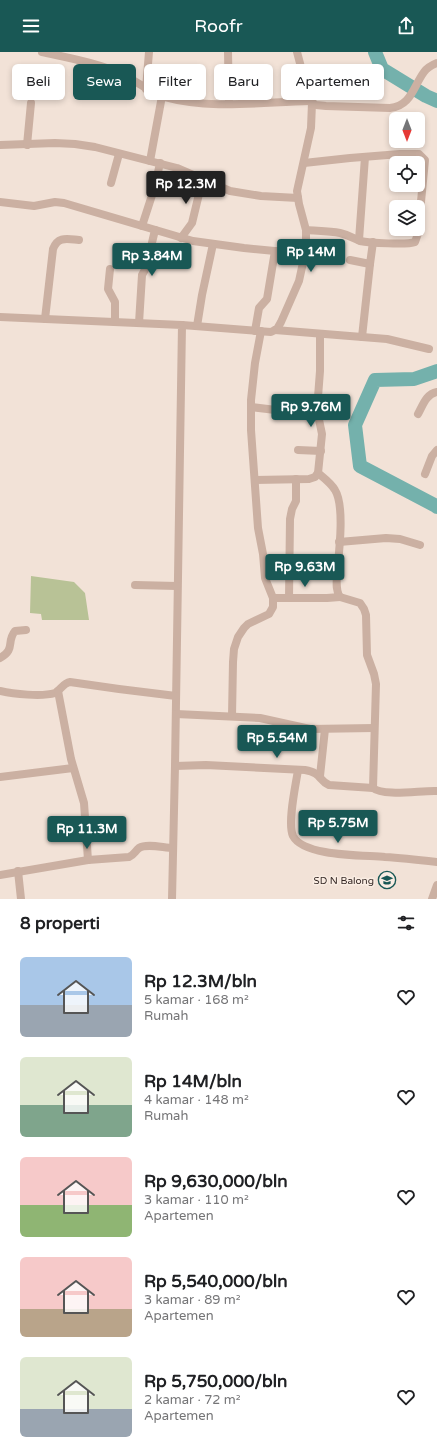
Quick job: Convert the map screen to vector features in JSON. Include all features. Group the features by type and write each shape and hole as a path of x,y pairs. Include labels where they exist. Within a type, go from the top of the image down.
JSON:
{"street":[{"path":"42,52 106,68 125,76 144,88"},
{"path":"148,64 149,52"},
{"path":"228,52 230,104"},
{"path":"275,330 281,322 296,289 306,254 306,230 298,198 299,183 311,128 311,102 297,52"},
{"path":"184,100 230,104 311,102 326,106 390,108 399,106 408,99 425,71 437,63"},
{"path":"150,161 161,100"},
{"path":"27,145 31,103"},
{"path":"0,145 55,143 74,144 160,163 185,171 222,189 240,194 298,198"},
{"path":"111,183 119,154"},
{"path":"304,163 400,154 419,154 425,160 420,228 415,242 373,242 359,240 352,236 338,233 306,230"},
{"path":"359,240 365,157"},
{"path":"142,226 156,186 160,163"},
{"path":"181,238 192,223 199,194 205,181"},
{"path":"0,202 34,206 56,202 64,203 181,238 213,244 306,254"},
{"path":"139,323 142,276 146,268 155,230"},
{"path":"45,319 49,279 55,243 64,239 79,240"},
{"path":"362,337 373,242"},
{"path":"197,326 202,294 213,244"},
{"path":"232,716 233,662 236,642 241,631 248,624 271,612 273,607 273,598 265,578 263,554 257,519 251,408 259,308 267,299 275,251"},
{"path":"350,260 370,264"},
{"path":"110,269 108,289 115,302 115,322"},
{"path":"0,317 182,325 271,332 275,330 393,340 429,349"},
{"path":"172,899 182,325"},
{"path":"255,480 313,478 318,473 322,429 317,406 320,371 320,334"},
{"path":"418,414 428,396 437,392"},
{"path":"251,408 318,415"},
{"path":"298,450 321,451"},
{"path":"425,474 432,456 437,450"},
{"path":"318,473 331,484 337,495 340,510 337,591 340,597"},
{"path":"289,598 290,519 292,509 296,501 296,479"},
{"path":"339,542 386,538 400,539 420,545"},
{"path":"135,585 177,586"},
{"path":"273,598 340,597 360,603 364,609 366,615 367,655 376,684 373,788"},
{"path":"0,658 7,654 10,649 12,637 15,631 26,630"},
{"path":"0,691 14,694 52,693 58,691 65,683 70,682 176,696"},
{"path":"58,691 73,768 84,803 88,860"},
{"path":"176,714 260,718 310,729 374,728"},
{"path":"320,776 325,729"},
{"path":"175,766 206,765 312,771 320,776 325,783 329,785 373,788 378,791 392,792 437,791"},
{"path":"0,777 73,768"},
{"path":"298,770 291,822 293,836 297,841 308,848 339,854 437,862"},
{"path":"0,875 88,860 129,857 132,856 140,847 149,846 173,848"},
{"path":"18,871 21,899"},
{"path":"432,899 437,885"}],"green space":[{"path":"31,576 74,582 85,593 89,620 42,620 41,614 30,613"}],"waterway":[{"path":"375,52 382,69 426,96 437,101"},
{"path":"437,371 414,379 375,380 355,425 360,466 437,507"}],"place":[{"name":"SD N Balong","path":"387,880"}]}
